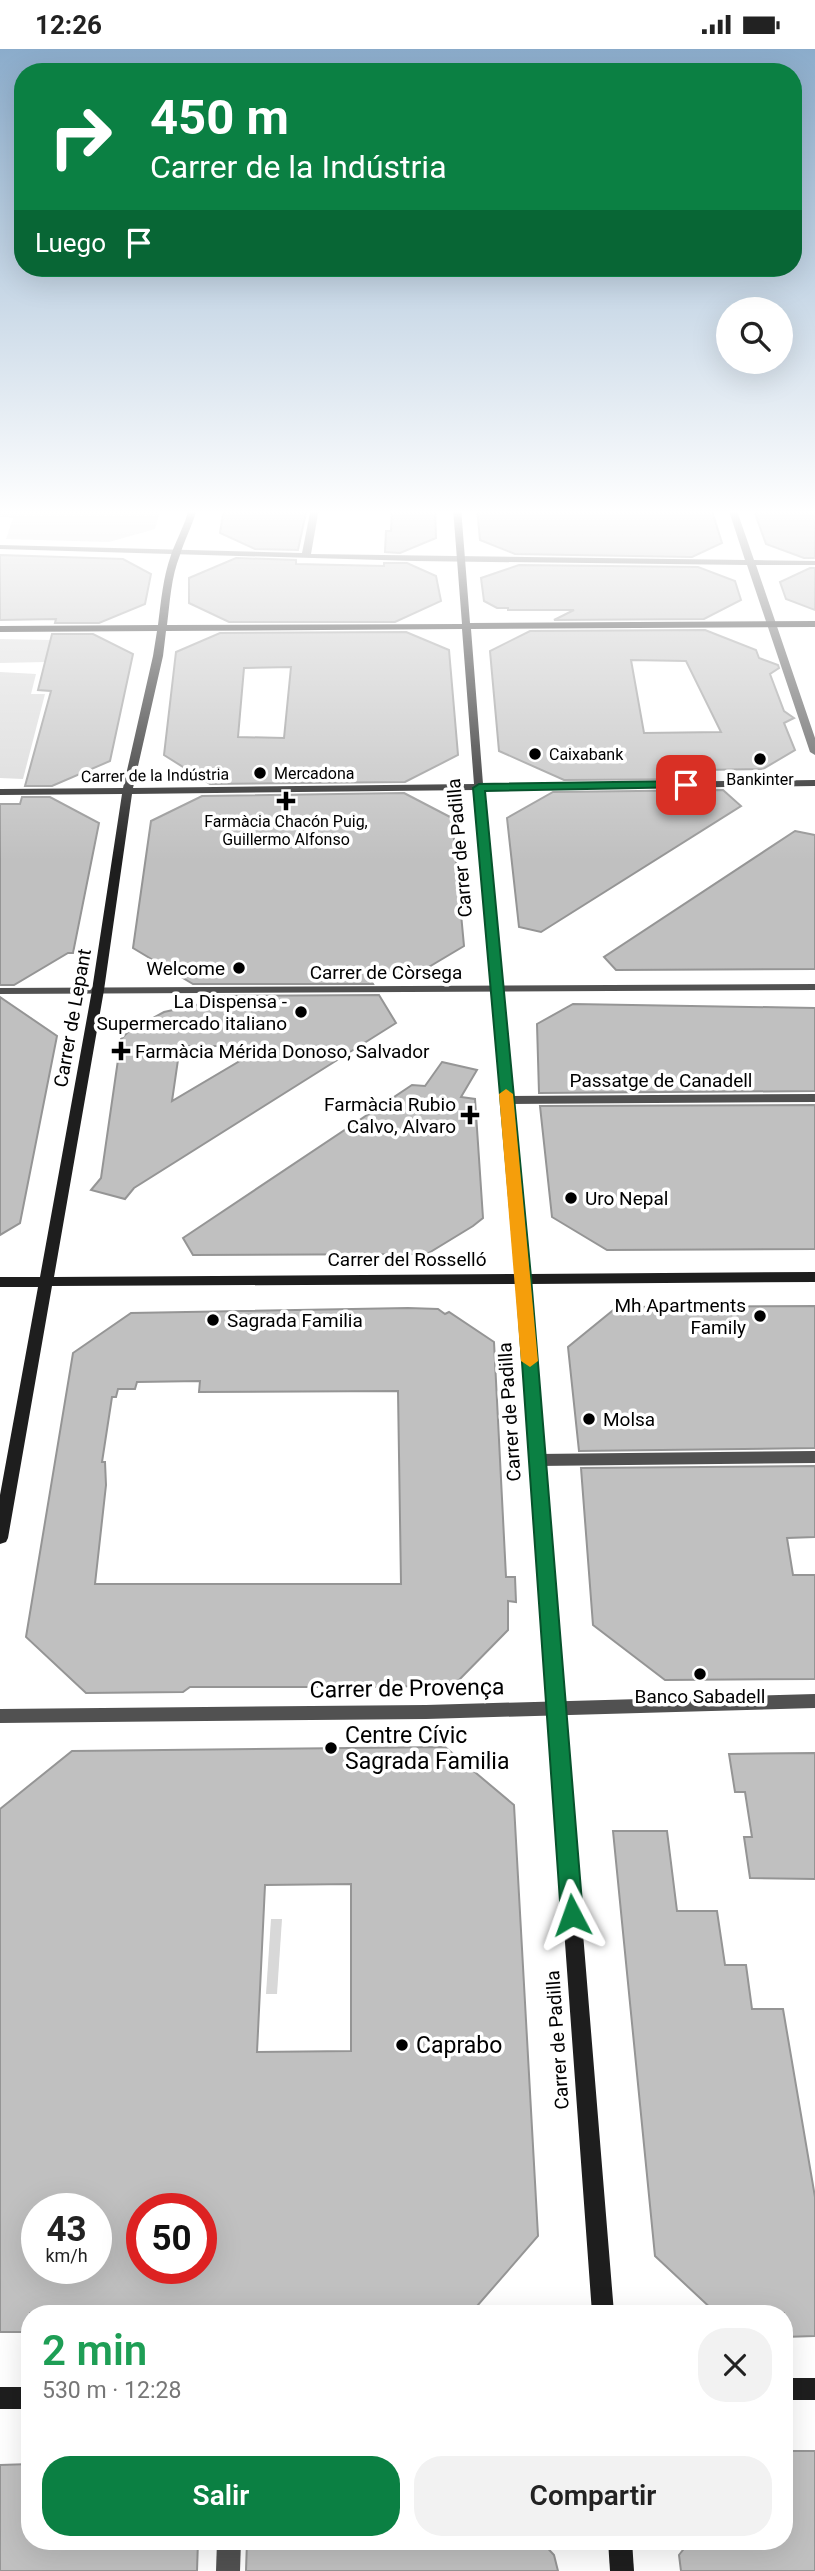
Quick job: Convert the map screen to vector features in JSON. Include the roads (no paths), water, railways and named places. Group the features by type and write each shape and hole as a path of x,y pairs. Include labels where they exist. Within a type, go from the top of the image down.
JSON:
{"main road":[{"path":"0,629 599,626"},
{"name":"Carrer de Lepant","path":"0,1538 98,990 127,791 158,656 161,627"},
{"name":"Carrer de Padilla","path":"466,627 523,1277 602,2305"},
{"name":"Carrer de la Indústria","path":"0,792 815,783"},
{"name":"Carrer del Rosselló","path":"0,1282 815,1277"},
{"path":"793,2389 815,2389"},
{"path":"0,2398 21,2398"},
{"path":"621,2550 622,2571"}],"street":[{"path":"773,626 815,752"},
{"name":"Carrer de Còrsega","path":"0,991 815,987"},
{"name":"Passatge de Canadell","path":"507,1100 815,1098"},
{"path":"537,1460 815,1457"},
{"name":"Carrer de Provença","path":"0,1716 426,1712 815,1701"},
{"path":"228,2571 229,2550"}],"place":[{"name":"Caixabank","path":"535,754"},
{"name":"Bankinter","path":"760,759"},
{"name":"Mercadona","path":"260,773"},
{"name":"Farmàcia Chacón Puig, Guillermo Alfonso","path":"286,801"},
{"name":"Welcome","path":"239,968"},
{"name":"La Dispensa - Supermercado italiano","path":"301,1012"},
{"name":"Farmàcia Mérida Donoso, Salvador","path":"121,1051"},
{"name":"Farmàcia Rubio Calvo, Alvaro","path":"470,1115"},
{"name":"Uro Nepal","path":"571,1198"},
{"name":"Mh Apartments Family","path":"760,1316"},
{"name":"Sagrada Familia","path":"213,1320"},
{"name":"Molsa","path":"589,1419"},
{"name":"Banco Sabadell","path":"700,1674"},
{"name":"Centre Cívic Sagrada Familia","path":"331,1748"},
{"name":"Caprabo","path":"402,2045"}]}
